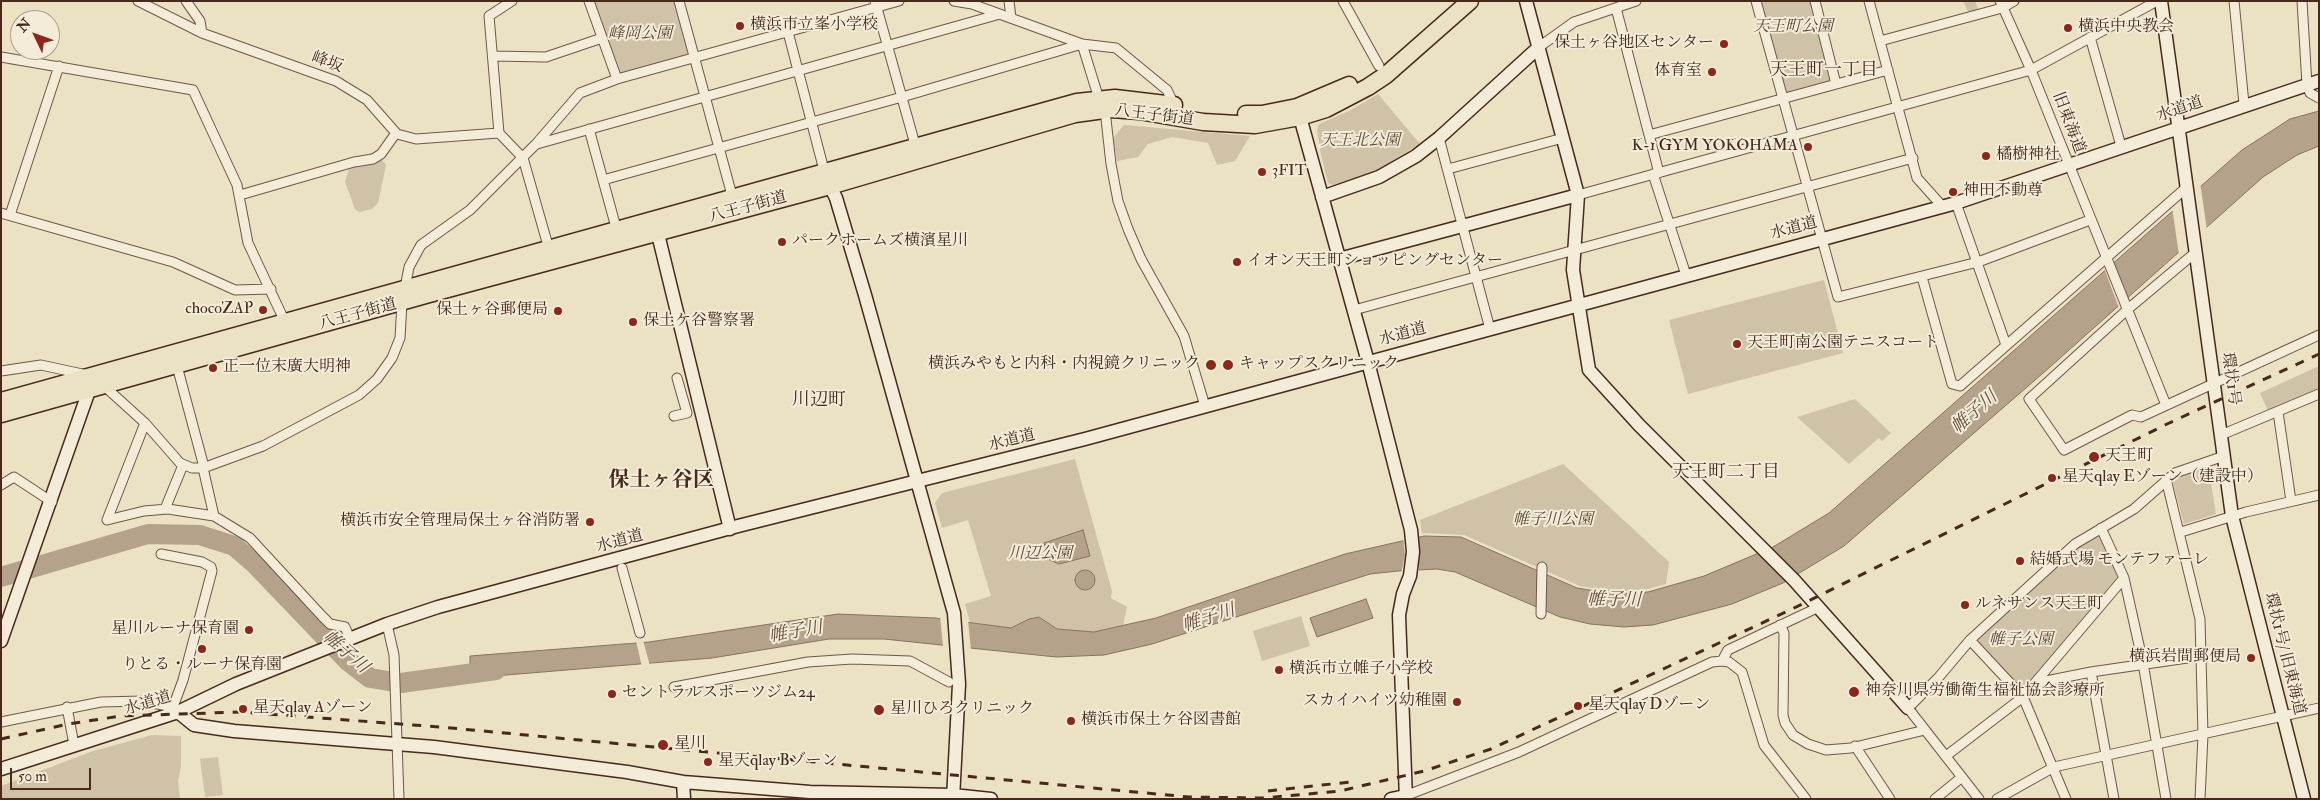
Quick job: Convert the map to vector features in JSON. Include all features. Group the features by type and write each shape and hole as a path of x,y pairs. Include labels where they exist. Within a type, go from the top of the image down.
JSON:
{"highway":[{"name":"八王子街道","path":"404,296 549,249 617,232 656,227 734,198 827,180 916,148 1064,105 1102,104 1133,99 1234,114 1262,114 1285,110 1337,91 1380,66 1453,1"},
{"name":"八王子街道","path":"1,414 287,328 1075,114 1102,104 1229,124 1272,124 1300,118 1326,109 1368,87 1386,75 1470,1"},
{"name":"八王子街道","path":"1,401 96,384 177,366 287,328"}],"street":[{"name":"峰坂","path":"138,1 202,33 336,81 367,100 396,133"},
{"path":"186,1 200,22 202,33"},
{"path":"512,1 489,16 499,133 523,158 549,249"},
{"path":"588,1 617,79"},
{"path":"679,1 734,198"},
{"path":"1,370 41,365 96,384 145,423 183,465 192,468 204,467 263,446 359,395 377,380 392,358 400,338 409,267 421,246 464,215 523,158 580,93 617,79 788,32 876,4 899,1"},
{"path":"954,1 972,4 1082,44 1116,48 1167,90 1174,105"},
{"path":"1009,1 1011,18"},
{"path":"1343,1 1380,66"},
{"path":"1526,1 1578,194 1573,270 1588,370 1639,426 1794,580 1908,708 1979,799"},
{"path":"1322,197 1379,177 1416,156 1439,138 1539,47 1574,22 1636,1"},
{"path":"1756,1 1838,297 1978,262 2090,220"},
{"path":"1815,1 1836,84"},
{"path":"1870,1 1917,178 1942,206"},
{"path":"1880,41 2014,1"},
{"path":"1339,259 2031,70 2157,1"},
{"path":"1922,277 1952,384 1960,386 2106,257 2188,190 2161,1"},
{"path":"2234,1 2244,104"},
{"path":"2302,1 2313,83 2310,93 2319,98"},
{"path":"876,4 916,148"},
{"name":"旧東海道","path":"2001,4 2031,70 2068,166 2128,309"},
{"path":"1616,8 1649,135 1669,225 1686,275"},
{"path":"536,144 1000,14"},
{"path":"788,32 827,180 836,198 865,295 954,613 959,656 953,797"},
{"path":"493,56 546,57 602,38"},
{"path":"2090,38 2121,146"},
{"path":"604,180 902,97 1082,44"},
{"path":"1082,44 1102,104 1118,201 1141,260 1184,336 1205,406"},
{"path":"1,57 193,90 240,195 242,218 248,243 287,328"},
{"path":"59,66 6,214 173,262 235,290 270,289"},
{"path":"1649,135 1888,70"},
{"name":"水道道","path":"1,769 176,710 300,658 387,624 438,607 1205,406 1942,206 2068,166 2244,104 2313,83"},
{"path":"1300,118 1354,310 1411,530 1413,552 1410,576 1403,594 1400,615 1406,798"},
{"path":"589,129 617,232"},
{"path":"240,195 354,162 373,159 381,154 396,133 416,139 499,133"},
{"path":"1439,138 1490,329"},
{"path":"1448,169 1563,138"},
{"path":"1354,310 1913,158"},
{"name":"環状1号","path":"2188,190 2232,516"},
{"path":"1956,202 2006,345"},
{"path":"656,227 730,529"},
{"path":"2195,249 2029,399 2064,450 2132,415 2141,417 2319,335"},
{"path":"2128,309 2166,405"},
{"path":"177,366 204,467 214,516"},
{"path":"674,416 687,413 677,378"},
{"path":"1,641 96,384"},
{"path":"2221,435 2319,394"},
{"path":"2278,412 2291,501"},
{"path":"145,423 107,520 144,511 165,509 214,516 250,538 330,624 345,627 348,640"},
{"path":"1908,708 1938,678 1970,640 2075,544 2134,509 2166,479 2188,468 2224,456"},
{"path":"165,509 183,465"},
{"path":"1,485 14,477 52,502"},
{"path":"2166,479 2200,619 2203,735 2200,799"},
{"path":"2180,532 2232,516 2319,495"},
{"name":"環状1号/ 旧東海道","path":"2232,516 2304,799"},
{"path":"2100,528 2124,578 2142,663 2166,799"},
{"path":"161,554 202,562 211,567 212,571 176,710"},
{"path":"1541,614 1542,567"},
{"path":"622,568 640,633"},
{"path":"1946,756 2023,697 2124,578"},
{"path":"1722,661 1728,650 1818,607"},
{"path":"387,624 394,655 399,799"},
{"path":"1780,625 1784,633 1785,723 1793,735 1808,744 1826,750 1855,746 1925,730"},
{"path":"1970,640 2023,697 2066,799"},
{"path":"2036,683 2142,663 2201,656"},
{"path":"674,687 736,681 808,662 861,659 910,661 949,682"},
{"path":"1391,799 1406,798 1519,752 1712,662 1722,661 1729,662 1742,672 1764,745 1806,799"},
{"path":"2091,672 2114,799"},
{"path":"1,722 101,702 142,701 176,710 194,725 234,731 434,747 627,772 768,794 991,799"},
{"path":"67,708 74,745"},
{"path":"1997,799 2054,767 2156,746 2319,708"},
{"path":"1855,746 1890,799"},
{"path":"1935,799 1962,777"},
{"path":"683,782 684,799"}],"green space":[{"name":"峰岡公園","path":"592,1 674,1 689,52 687,56 623,74 619,72"},
{"name":"天王町公園","path":"1760,1 1813,1 1832,79 1829,83 1786,95"},
{"path":"1963,1 1975,1 1978,9 1969,13"},
{"name":"天王北公園","path":"1378,94 1420,144 1371,173 1333,185 1328,183 1317,131 1319,124 1349,111"},
{"path":"1124,125 1250,136 1235,161 1217,165 1208,143 1172,137 1148,144 1138,157 1117,161 1113,138"},
{"path":"380,157 386,165 378,203 372,209 359,212 355,209 345,182 350,166"},
{"path":"1824,280 1843,353 1688,394 1669,320"},
{"path":"2319,366 2319,389 2268,411 2260,393"},
{"path":"1855,399 1891,433 1882,441 1879,438 1849,464 1797,417"},
{"name":"川辺公園","path":"1075,459 1112,591 1111,598 1127,607 1123,626 1094,632 1057,629 1039,617 1029,619 1011,628 970,622 965,604 991,596 968,520 942,528 935,503 942,493"},
{"name":"帷子川公園","path":"1563,464 1669,562 1666,584 1648,589 1615,592 1580,586 1464,535 1422,533 1420,520"},
{"path":"2208,464 2216,514 2184,524 2172,479"},
{"name":"帷子公園","path":"2100,531 2119,575 2023,689 1973,640 2076,546"},
{"path":"1301,616 1310,646 1262,661 1253,631"},
{"path":"152,735 181,736 181,766 178,781 180,799 1,799 1,786 93,751"},
{"path":"218,757 223,795 205,797 200,759"}],"water":[{"path":"2319,111 2319,146 2297,155 2263,177 2050,367 1844,546 1783,583 1732,604 1653,625 1624,627 1590,624 1560,617 1455,572 1437,569 1398,571 1370,574 1152,644 1104,655 1056,657 884,639 829,639 712,658 470,678 470,656 649,642 838,614 935,618 1011,628 1029,619 1039,617 1057,629 1094,632 1156,618 1345,554 1424,536 1461,537 1577,588 1615,594 1648,592 1704,576 1773,547 1829,513 2242,150 2290,119"},
{"path":"1083,530 1090,556 1059,564 1050,560 1044,543"},
{"path":"1085,570 1092,573 1095,580 1092,587 1085,590 1078,587 1075,580 1078,573"},
{"path":"1366,599 1373,618 1317,637 1310,618"}],"pier":[{"path":"2200,182 2207,230 2179,255 2172,207"},
{"path":"2112,261 2128,300 2119,308 2104,268"},
{"path":"1418,535 1419,573 1401,574 1405,555 1403,538"},
{"path":"940,616 968,620 971,650 943,647"},
{"path":"643,640 650,666 642,667 636,641"}],"waterway":[{"name":"帷子川","path":"1,577 148,534 200,535 234,546 255,564 348,661 370,678 401,683 496,670"}],"railway":[{"path":"1,739 68,724 121,716 240,712 440,727 1189,797 1264,798 1340,791 1424,771 1491,749 1790,610 2167,424 2319,354"},
{"path":"1268,791 1350,782"}],"place":[{"name":"横浜市立峯小学校","path":"740,26"},
{"name":"横浜中央教会","path":"2068,28"},
{"name":"保土ヶ谷地区センター","path":"1724,44"},
{"name":"体育室","path":"1712,72"},
{"name":"K-1 GYM YOKOHAMA","path":"1808,147"},
{"name":"橘樹神社","path":"1986,156"},
{"name":"3FIT","path":"1262,172"},
{"name":"神田不動尊","path":"1953,192"},
{"name":"パークホームズ横濱星川","path":"782,242"},
{"name":"イオン天王町ショッピングセンター","path":"1237,262"},
{"name":"chocoZAP","path":"263,310"},
{"name":"保土ヶ谷郵便局","path":"558,311"},
{"name":"保土ケ谷警察署","path":"633,322"},
{"name":"天王町南公園テニスコート","path":"1737,344"},
{"name":"横浜みやもと内科・内視鏡クリニック","path":"1211,365"},
{"name":"キャップスクリニック","path":"1228,365"},
{"name":"正一位末廣大明神","path":"213,368"},
{"name":"天王町","path":"2094,457"},
{"name":"星天qlay Eゾーン（建設中）","path":"2052,478"},
{"name":"横浜市安全管理局保土ヶ谷消防署","path":"590,522"},
{"name":"結婚式場 モンテファーレ","path":"2020,561"},
{"name":"ルネサンス天王町","path":"1965,605"},
{"name":"星川ルーナ保育園","path":"249,630"},
{"name":"りとる・ルーナ保育園","path":"202,649"},
{"name":"横浜岩間郵便局","path":"2251,658"},
{"name":"横浜市立帷子小学校","path":"1279,670"},
{"name":"神奈川県労働衛生福祉協会診療所","path":"1854,692"},
{"name":"セントラルスポーツジム24","path":"612,694"},
{"name":"スカイハイツ幼稚園","path":"1457,702"},
{"name":"星天qlay Dゾーン","path":"1578,706"},
{"name":"星天qlay Aゾーン","path":"243,709"},
{"name":"星川ひろクリニック","path":"879,710"},
{"name":"横浜市保土ケ谷図書館","path":"1071,721"},
{"name":"星川","path":"663,745"},
{"name":"星天qlay Bゾーン","path":"708,762"}],"district":[{"name":"天王町一丁目","path":"1824,71"},
{"name":"川辺町","path":"819,401"},
{"name":"天王町二丁目","path":"1726,473"},
{"name":"保土ヶ谷区","path":"661,481"}]}
